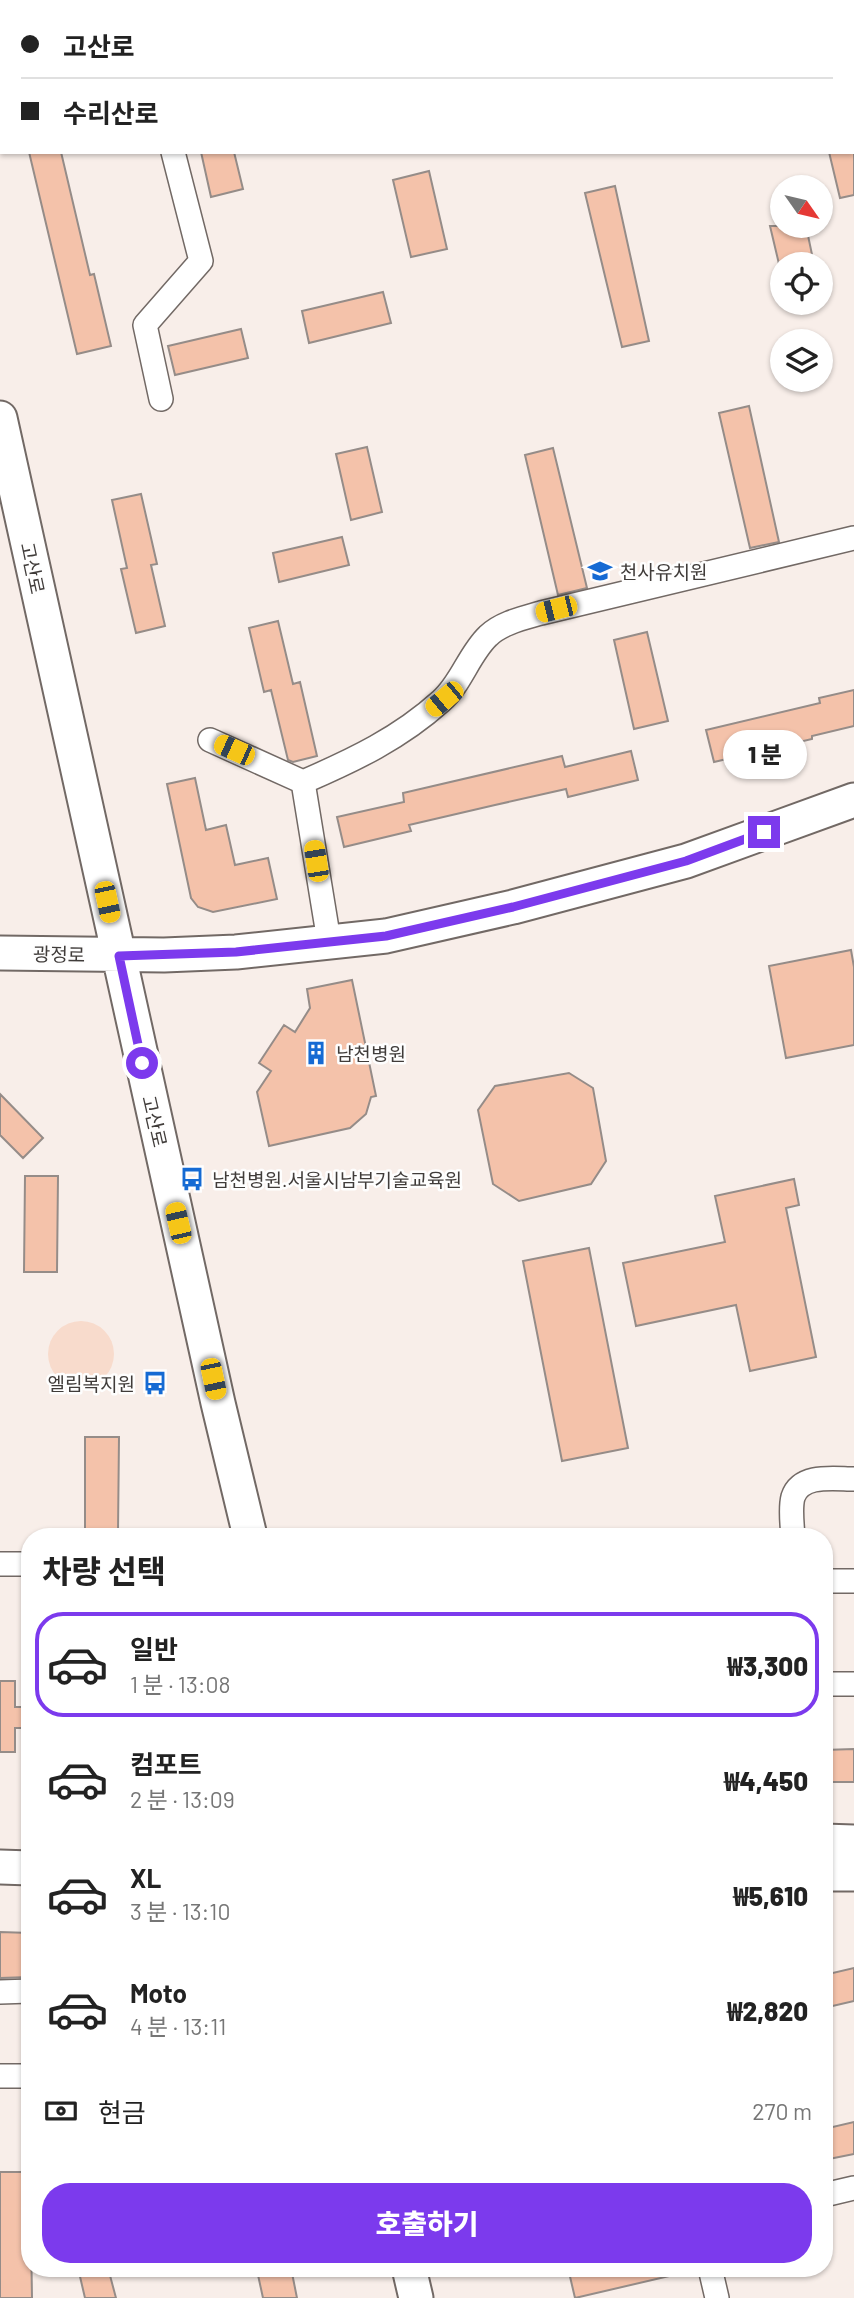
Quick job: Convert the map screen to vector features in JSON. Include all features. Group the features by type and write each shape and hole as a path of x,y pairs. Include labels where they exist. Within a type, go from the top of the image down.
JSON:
{"street":[{"path":"161,399 145,325 201,261 174,154"},
{"name":"고산로","path":"0,418 248,1528"},
{"path":"210,740 303,782 355,760 406,731 444,699 488,635 513,621 854,538"},
{"path":"303,782 329,941"},
{"name":"광정로","path":"0,953 119,956 236,952 386,936 513,907 672,864 854,800"},
{"path":"793,1528 792,1499 802,1485 817,1479 854,1479"},
{"path":"0,1564 21,1564"},
{"path":"833,1581 854,1581"},
{"path":"833,1684 854,1684"},
{"path":"833,1841 854,1842"},
{"path":"0,1867 21,1868"},
{"path":"833,1874 854,1874"},
{"path":"0,1992 21,1992"},
{"path":"0,2076 21,2076"},
{"path":"833,2192 854,2188"},
{"path":"412,2277 416,2298"},
{"path":"712,2277 717,2298"}],"shaded area":[{"path":"87,1321 105,1330 112,1341 112,1367 105,1378 94,1385 75,1387 57,1378 50,1367 48,1348 57,1330 68,1323"}],"building":[{"path":"29,154 61,154 90,275 94,274 111,346 77,354"},
{"path":"201,154 234,154 243,189 211,197"},
{"path":"829,154 854,154 854,195 840,198"},
{"path":"429,171 447,249 411,257 393,180"},
{"path":"615,186 649,341 622,347 585,193"},
{"path":"773,238 809,238 811,252 776,252"},
{"path":"383,292 391,323 309,343 302,311"},
{"path":"241,329 248,358 175,375 168,346"},
{"path":"749,406 779,542 750,548 719,413"},
{"path":"367,447 382,512 351,520 336,454"},
{"path":"553,448 587,588 558,595 525,455"},
{"path":"141,494 157,564 151,565 165,626 136,633 121,569 127,568 112,500"},
{"path":"342,537 349,565 279,582 273,553"},
{"path":"278,621 293,684 300,682 317,756 293,762 288,760 271,690 264,692 249,628"},
{"path":"647,632 668,721 634,729 614,640"},
{"path":"854,690 854,726 812,736 812,739 714,762 706,730 820,703 819,698"},
{"path":"631,751 638,780 568,797 566,789 495,805 409,825 411,831 344,847 337,817 404,802 403,793 562,756 565,767"},
{"path":"195,778 206,830 226,825 235,865 268,858 277,899 213,912 198,907 191,898 167,784"},
{"path":"851,950 854,967 854,1045 786,1058 769,966"},
{"name":"남천병원","path":"352,980 376,1096 371,1097 366,1114 350,1128 269,1146 257,1092 271,1071 259,1063 284,1025 295,1032 310,1008 307,989"},
{"path":"569,1073 593,1088 606,1161 591,1184 519,1201 493,1184 478,1110 495,1086"},
{"path":"0,1094 43,1138 23,1158 0,1135"},
{"path":"25,1176 58,1176 57,1272 24,1272"},
{"path":"794,1179 799,1205 786,1208 816,1357 750,1371 736,1305 636,1326 623,1263 725,1242 715,1196"},
{"path":"589,1248 628,1448 562,1461 523,1261"},
{"path":"85,1437 119,1437 118,1528 85,1528"},
{"path":"0,1681 15,1681 15,1707 21,1707 21,1728 15,1728 15,1752 0,1752"},
{"path":"854,1749 854,1782 833,1782 833,1750"},
{"path":"0,1932 21,1933 21,1977 0,1978"},
{"path":"854,1968 854,2001 833,2006 833,1973"},
{"path":"854,2122 854,2154 833,2158 833,2127"},
{"path":"0,2172 21,2172 21,2277 32,2277 32,2298 0,2298"},
{"path":"80,2277 110,2277 116,2298 85,2298"},
{"path":"258,2277 293,2277 297,2298 263,2298"},
{"path":"570,2277 665,2277 575,2298"}],"place":[{"name":"천사유치원","path":"600,571"},
{"name":"남천병원","path":"316,1053"},
{"name":"남천병원.서울시남부기술교육원","path":"192,1179"},
{"name":"엘림복지원","path":"155,1383"}],"route":[{"path":"142,1063 119,956 236,952 386,936 513,907 686,861 764,832"}]}
